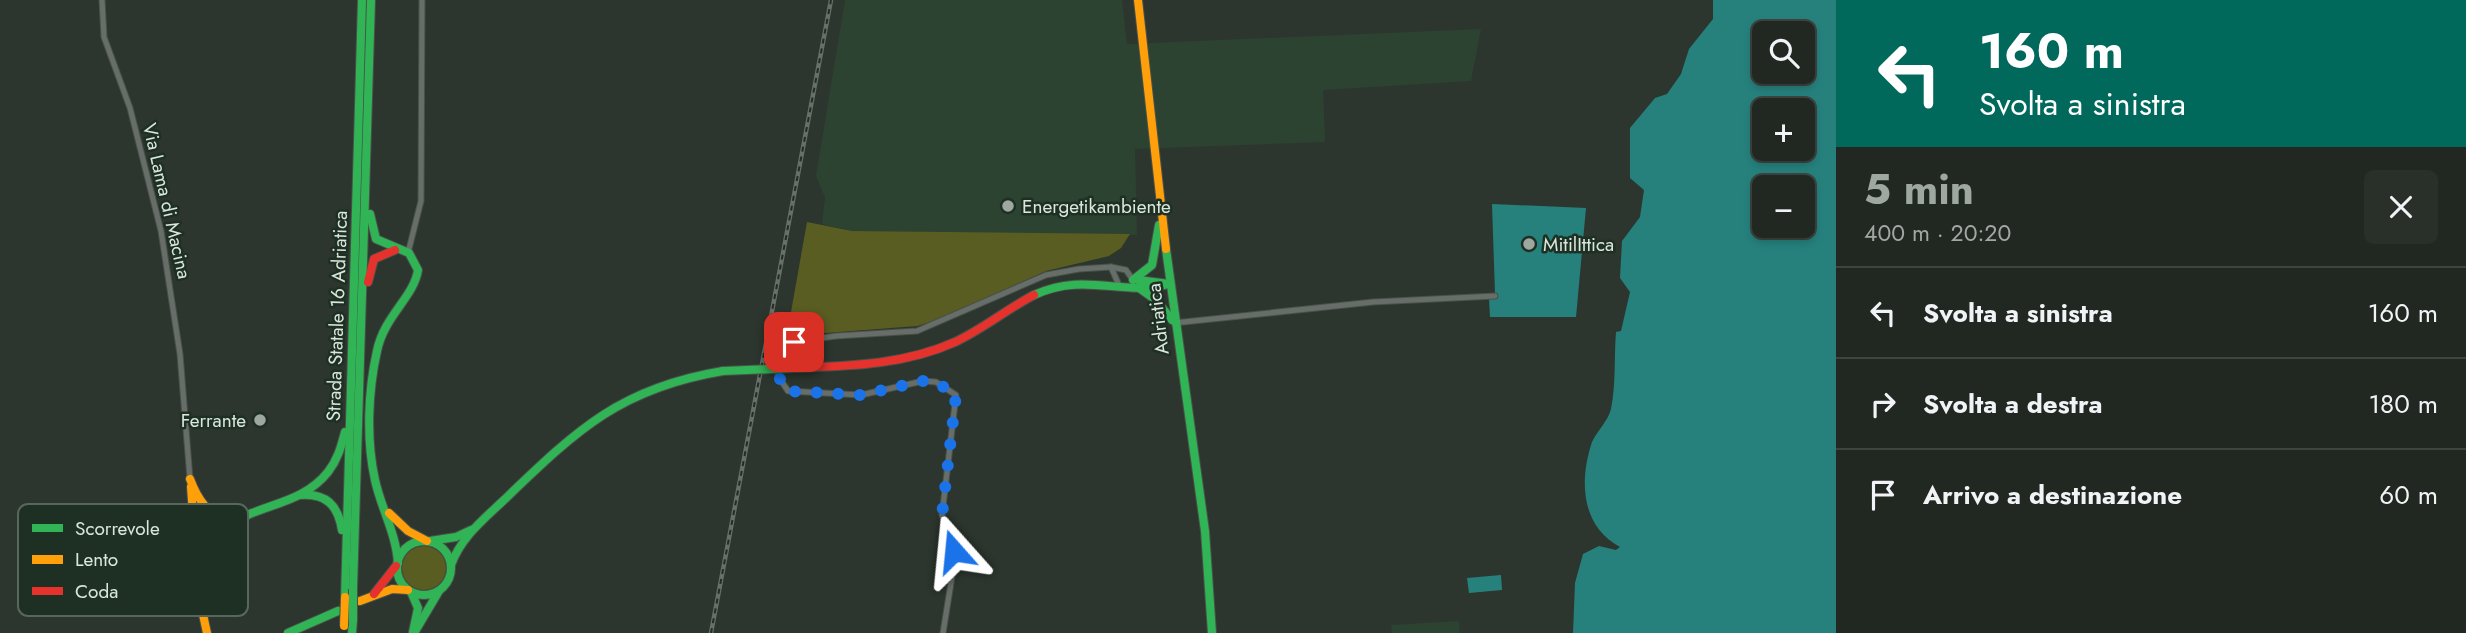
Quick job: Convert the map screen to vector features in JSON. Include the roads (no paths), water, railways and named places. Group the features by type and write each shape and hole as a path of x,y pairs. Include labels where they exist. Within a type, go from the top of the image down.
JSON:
{"main road":[{"name":"Strada Statale 16 Adriatica","path":"344,629 362,0"},
{"name":"Strada Statale 16 Adriatica","path":"352,633 371,0"},
{"name":"Adriatica","path":"1138,0 1169,284 1205,531 1212,633"},
{"path":"366,158 372,232 380,242 408,253 417,263 417,277 386,323 378,343 374,368 372,461 383,506 397,539 399,578 410,591 418,608 413,633"},
{"path":"1135,284 1149,272 1156,258 1160,197"},
{"path":"360,355 371,264 379,254 398,249"},
{"path":"413,633 449,579 457,550 479,524 565,440 606,409 667,382 723,371 878,364 907,359 955,342 1055,286 1079,282 1169,284"},
{"path":"1135,284 1156,300 1174,323"},
{"path":"248,516 296,495 324,476 339,456 344,438 351,376"},
{"path":"190,479 202,504"},
{"path":"190,479 192,504"},
{"path":"296,495 321,495 337,508 341,520 346,570"},
{"path":"383,506 404,528 442,548 451,565"},
{"path":"372,595 398,563 407,547 460,536 479,524"},
{"path":"359,601 393,589 426,595 440,590"},
{"path":"288,633 338,611"},
{"path":"202,616 207,633"},
{"path":"203,621 213,633"}],"street":[{"name":"Via Lama di Macina","path":"102,0 104,37 130,108 161,230 178,336 190,479"},
{"path":"408,253 421,192 422,0"},
{"path":"1111,267 1118,283"},
{"path":"943,633 954,551 942,515 956,395 936,382 923,381 861,395 788,391 778,376 783,351 794,342 826,337 917,331 1046,275 1111,267 1126,270 1135,284"},
{"path":"1174,323 1373,302 1495,296"}],"water":[{"path":"1713,0 1836,0 1836,633 1573,633 1575,583 1583,554 1599,546 1616,550 1620,547 1597,527 1591,515 1586,501 1585,472 1592,442 1611,409 1616,332 1621,331 1630,292 1620,278 1622,241 1640,217 1644,190 1630,178 1630,128 1655,98 1667,94 1681,74 1689,49 1713,19"},
{"path":"1492,204 1586,208 1576,317 1490,317 1489,299 1494,299 1495,293"},
{"path":"1501,575 1502,590 1469,593 1467,578"}],"railway":[{"path":"711,633 831,0"}],"place":[{"name":"Energetikambiente","path":"1008,206"},
{"name":"MitilIttica","path":"1529,244"},
{"name":"Ferrante","path":"260,420"}]}
